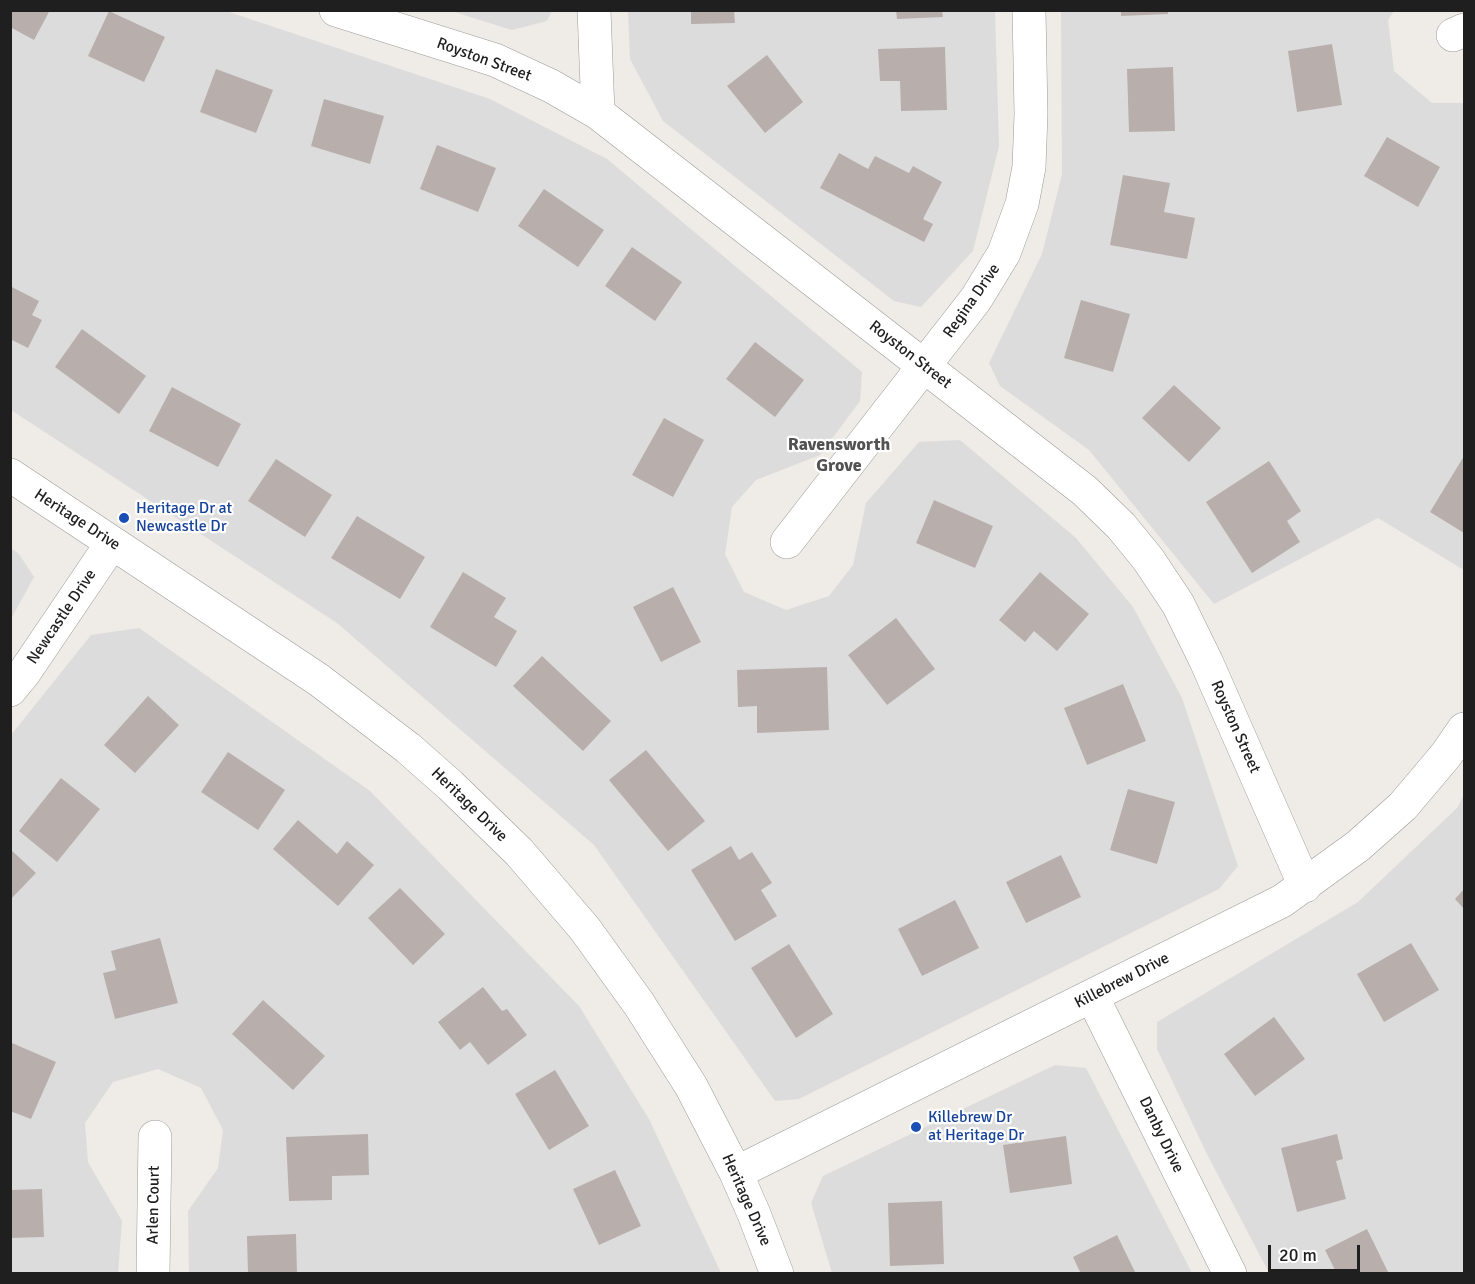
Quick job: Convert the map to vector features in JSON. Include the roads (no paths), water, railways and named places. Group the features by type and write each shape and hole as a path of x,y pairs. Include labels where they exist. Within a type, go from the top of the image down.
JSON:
{"street":[{"name":"Royston Street","path":"336,10 495,60 551,86 598,113 1085,491 1121,526 1148,559 1178,604 1206,661 1305,886"},
{"path":"594,10 598,113"},
{"name":"Regina Drive","path":"787,542 976,299 1004,253 1022,204 1029,167 1031,114 1029,10"},
{"name":"Heritage Drive","path":"10,476 319,680 408,748 519,852 585,929 639,1004 691,1086 736,1173 777,1274"},
{"name":"Newcastle Drive","path":"10,690 24,673 112,543"},
{"name":"Killebrew Drive","path":"736,1173 1282,901 1358,846 1402,806 1446,755 1464,729"},
{"name":"Danby Drive","path":"1092,996 1230,1274"},
{"name":"Arlen Court","path":"153,1274 155,1137"}],"place":[{"name":"Heritage Dr at Newcastle Dr","path":"124,518"},
{"name":"Killebrew Dr at Heritage Dr","path":"916,1127"}],"district":[{"name":"Ravensworth Grove","path":"839,455"}]}
